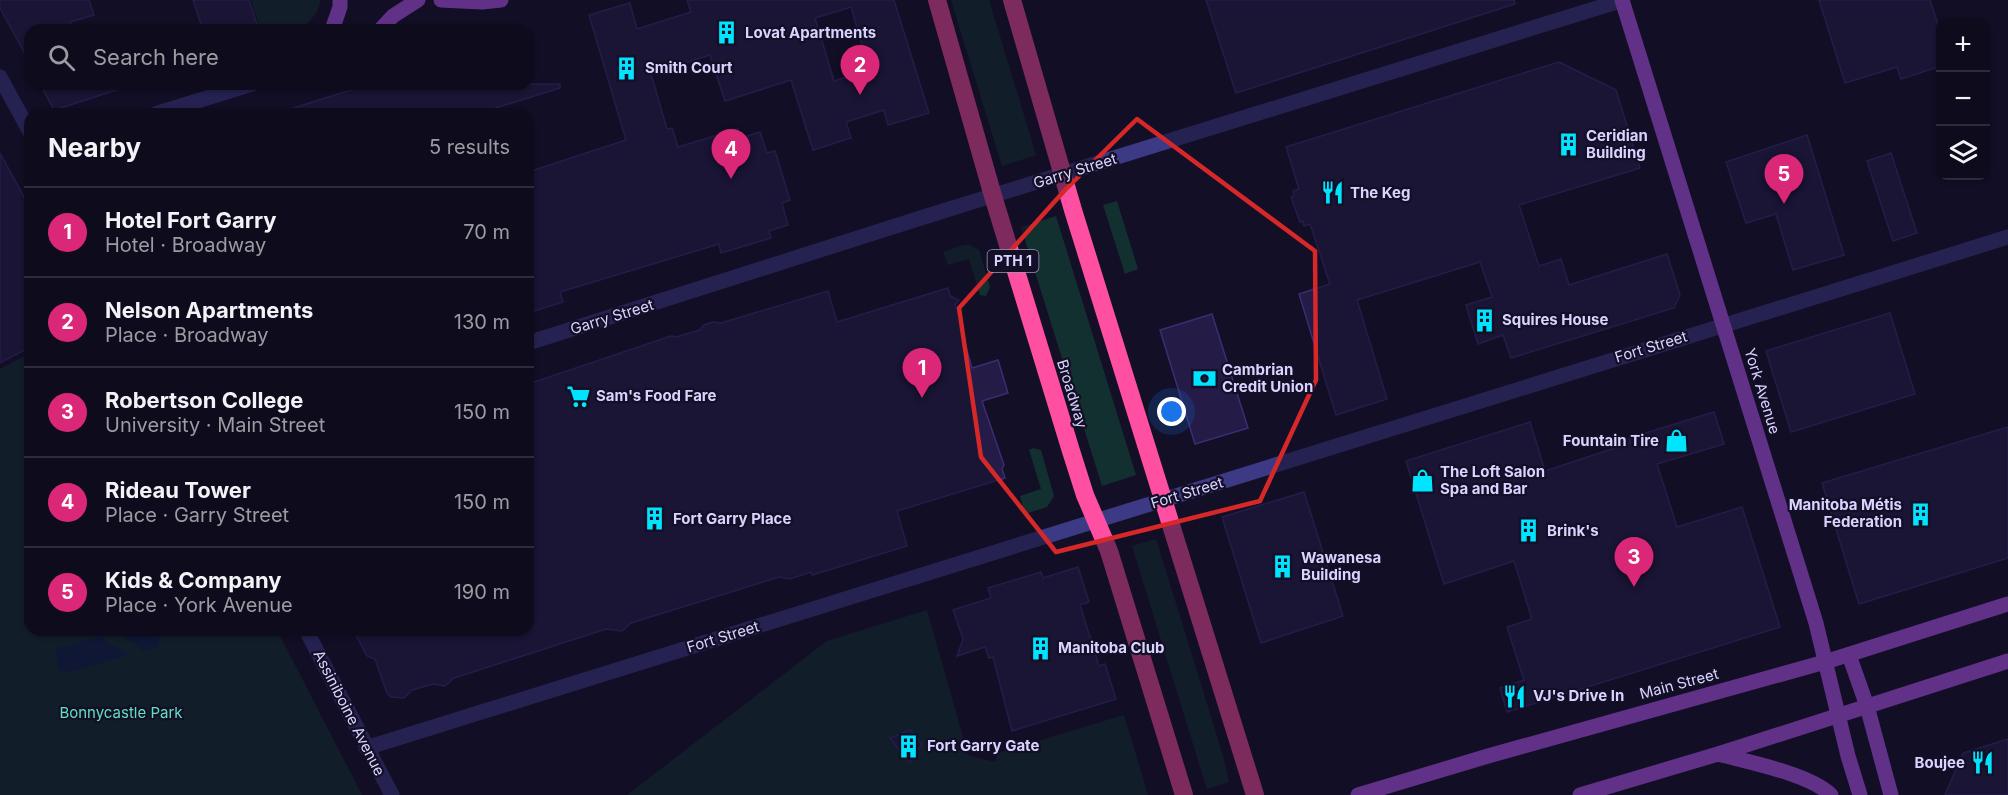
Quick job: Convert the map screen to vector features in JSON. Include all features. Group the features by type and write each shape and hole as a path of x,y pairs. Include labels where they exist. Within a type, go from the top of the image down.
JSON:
{"highway":[{"name":"Broadway","path":"937,0 993,196 1071,451 1109,550 1184,795"},
{"path":"1011,0 1162,501 1255,795"}],"main road":[{"path":"334,24 340,0"},
{"path":"386,24 393,16 418,0"},
{"path":"441,0 482,2 501,0"},
{"name":"York Avenue","path":"1622,0 1816,623 1860,795"},
{"name":"Main Street","path":"1358,795 1488,756 1826,662 2008,604"},
{"path":"1849,655 1867,706 1891,795"},
{"path":"1580,795 1718,754 2008,661"},
{"path":"1718,754 1798,777 1826,790 1831,795"}],"street":[{"name":"Garry Street","path":"534,341 1622,0"},
{"path":"0,78 24,121"},
{"path":"174,108 233,90"},
{"name":"Fort Street","path":"366,748 2008,237"},
{"name":"Assiniboine Avenue","path":"309,636 392,795"}],"highlighted area":[{"path":"1137,119 1315,251 1316,380 1260,501 1056,552 981,457 959,308 1065,190"}],"green space":[{"path":"251,0 321,0 317,12 307,24 259,24"},
{"path":"951,0 989,0 1036,155 1002,166"},
{"path":"1117,201 1138,269 1125,274 1103,205"},
{"path":"1056,216 1136,475 1102,486 1021,227"},
{"path":"970,245 979,250 990,287 986,296 980,295 969,259 948,265 943,252"},
{"name":"Bonnycastle Park","path":"24,356 24,636 280,636 362,795 0,795 0,369"},
{"path":"1033,448 1041,450 1054,496 1047,507 1025,514 1020,496 1041,489 1029,450"},
{"path":"1156,539 1224,759 1229,782 1207,789 1132,546"},
{"path":"927,610 968,755 995,762 998,753 1124,715 1148,795 627,795 827,641"}],"water":[{"path":"101,636 128,655 63,674 58,668 55,649"},
{"path":"122,636 158,636 159,647 143,651"}],"building":[{"path":"0,0 89,0 94,15 70,22 71,24 24,24 24,52 0,8"},
{"path":"193,0 249,0 257,24 201,24"},
{"path":"687,0 894,0 929,113 888,125 884,110 846,122 851,138 813,150 791,80 725,101 710,55 651,74 667,129 672,128 678,147 738,129 741,138 760,132 767,153 775,151 790,200 782,203 788,225 769,231 771,238 721,253 719,244 560,292 563,302 534,311 534,170 626,140 589,15 630,3 637,29 691,12","holes":["851,7 869,70 834,81 815,18"]},
{"path":"1206,0 1514,0 1515,4 1236,93"},
{"path":"1819,0 1930,0 1936,18 1936,68 1901,79 1897,67 1845,83"},
{"path":"1559,62 1616,90 1640,168 1519,205 1539,266 1561,259 1569,285 1667,254 1680,295 1674,308 1511,358 1503,335 1478,344 1466,305 1492,297 1480,262 1357,300 1387,399 1336,415 1299,294 1330,284 1310,224 1304,226 1303,221 1300,222 1291,197 1294,196 1293,191 1299,189 1286,147"},
{"path":"534,84 560,84 560,88 495,108 293,108 351,90 534,90"},
{"path":"43,90 117,90 60,108 53,108"},
{"path":"1807,135 1844,255 1793,270 1776,214 1746,223 1726,162"},
{"path":"0,153 24,197 24,350 0,363"},
{"path":"1891,153 1917,233 1893,241 1867,161"},
{"path":"948,288 950,296 959,300 955,305 963,327 961,330 972,368 998,360 1008,393 982,401 1004,465 1002,469 1005,478 897,511 907,546 812,575 811,572 790,579 779,577 631,623 622,631 606,629 454,678 445,686 433,684 412,690 404,698 391,697 387,693 375,659 367,656 356,636 534,636 534,382 671,336 676,337 700,330 704,325 713,322 721,323 828,291 837,322"},
{"path":"1890,313 1915,394 1791,432 1766,351"},
{"name":"Cambrian Credit Union","path":"1212,314 1248,428 1195,444 1160,330"},
{"path":"1714,412 1724,444 1657,464 1677,527 1742,507 1780,627 1507,712 1500,688 1524,680 1507,627 1532,619 1514,561 1444,584 1406,461 1530,422 1545,471 1630,443 1629,438"},
{"name":"Manitoba Métis Federation","path":"2008,427 2008,558 1859,604 1822,483"},
{"name":"Wawanesa Building","path":"1304,492 1343,616 1261,643 1222,517"},
{"name":"Manitoba Club","path":"1078,567 1089,602 1080,605 1099,666 1105,664 1116,699 1012,731 993,657 989,658 985,647 957,656 963,639 953,610 991,598 988,588 1041,572 1043,578"},
{"name":"Fort Garry Gate","path":"910,730 922,744 910,763 890,738"},
{"name":"Boujee","path":"2008,739 2008,795 1945,795 1963,753"}],"place":[{"name":"Lovat Apartments","path":"727,33"},
{"name":"Smith Court","path":"627,68"},
{"name":"Nelson Apartments","path":"860,95"},
{"name":"Ceridian Building","path":"1568,145"},
{"name":"Rideau Tower","path":"731,179"},
{"name":"The Keg","path":"1332,193"},
{"name":"Kids & Company","path":"1784,204"},
{"name":"Squires House","path":"1484,320"},
{"name":"Cambrian Credit Union","path":"1204,379"},
{"name":"Sam's Food Fare","path":"578,396"},
{"name":"Hotel Fort Garry","path":"922,398"},
{"name":"Fountain Tire","path":"1677,441"},
{"name":"The Loft Salon Spa and Bar","path":"1422,481"},
{"name":"Manitoba Métis Federation","path":"1920,514"},
{"name":"Fort Garry Place","path":"655,519"},
{"name":"Brink's","path":"1529,531"},
{"name":"Wawanesa Building","path":"1283,567"},
{"name":"Robertson College","path":"1634,587"},
{"name":"Manitoba Club","path":"1040,648"},
{"name":"VJ's Drive In","path":"1515,696"},
{"name":"Fort Garry Gate","path":"909,746"},
{"name":"Boujee","path":"1983,763"}]}
